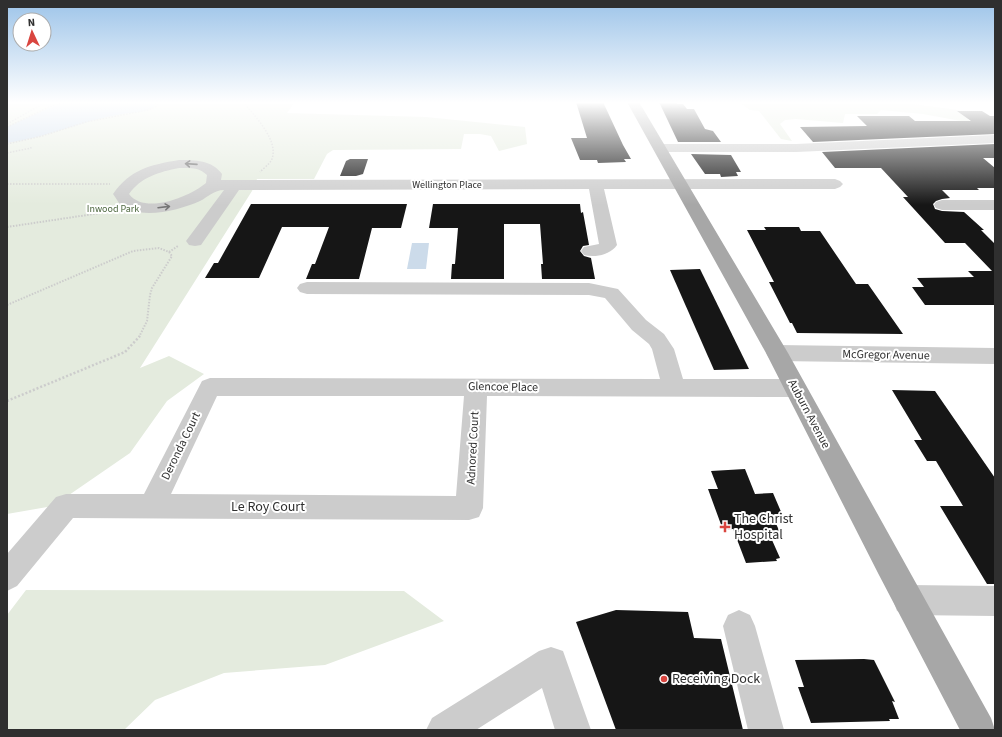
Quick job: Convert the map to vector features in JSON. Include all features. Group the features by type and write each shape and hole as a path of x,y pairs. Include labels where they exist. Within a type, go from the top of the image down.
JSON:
{"main road":[{"name":"Auburn Avenue","path":"653,136 777,353 979,730"}],"street":[{"path":"660,148 796,148 995,139"},
{"path":"178,164 195,164 211,169 215,172 216,177 213,185 194,199 173,206 145,208 128,203 123,199 121,194 128,182 135,177 153,169 178,164"},
{"name":"Wellington Place","path":"213,185 835,184"},
{"path":"195,241 235,185"},
{"path":"590,251 603,249 608,245 596,185"},
{"path":"942,205 989,205 995,216"},
{"path":"307,288 589,289 611,293 639,325 657,339 663,349 674,388"},
{"name":"McGregor Avenue","path":"777,353 995,356"},
{"name":"Glencoe Place","path":"210,387 795,388"},
{"name":"Deronda Court","path":"152,506 210,387"},
{"name":"Adnored Court","path":"470,508 476,387"},
{"name":"Le Roy Court","path":"7,576 66,506 470,508"},
{"path":"908,600 995,601"},
{"path":"739,626 766,730"},
{"path":"444,730 551,663 573,730"}],"path":[{"path":"7,144 40,136"},
{"path":"257,174 271,159 274,148 269,136"},
{"path":"7,152 31,148 30,146"},
{"path":"7,184 111,184"},
{"path":"7,227 120,210"},
{"path":"7,305 133,251 159,248 169,252 172,256 152,288 148,300 148,315 141,335 129,349 7,401"}],"green space":[{"name":"Inwood Park","path":"7,136 464,136 461,149 333,150 327,154 314,179 257,179 252,191 140,368 169,356 204,374 167,401 130,453 53,506 7,514"},
{"name":"Inwood Park","path":"491,136 526,136 527,144 499,151"},
{"path":"779,136 789,136 792,141 781,139"},
{"path":"26,590 404,591 444,621 325,665 224,673 155,700 124,730 7,730 7,615"}],"water":[{"path":"7,136 38,136 22,141 7,143"},
{"path":"412,243 429,243 426,269 407,269"}],"building":[{"path":"587,136 619,136 631,159 624,159 626,162 598,163 597,160 580,160 571,138 587,138"},
{"path":"675,136 717,136 721,142 678,142"},
{"path":"808,136 941,136 813,142"},
{"path":"995,144 995,158 983,158 995,168 995,188 977,188 979,190 942,190 950,198 936,201 933,204 935,209 942,211 964,212 984,230 981,230 995,244 995,305 925,305 912,287 924,287 917,278 974,277 968,271 992,271 965,243 945,243 903,197 908,197 881,168 835,168 822,152"},
{"path":"691,154 731,155 741,172 736,172 738,176 721,177 720,174 705,174"},
{"path":"350,159 368,159 363,174 356,176 340,176 346,161"},
{"path":"251,204 407,204 401,228 372,228 359,279 306,279 312,264 315,264 329,227 282,227 259,278 205,278 214,263 218,263"},
{"path":"433,204 580,204 581,213 583,212 589,245 583,246 580,251 584,256 591,258 595,279 542,279 541,264 543,264 540,224 504,224 504,279 451,279 452,264 455,264 458,228 429,228"},
{"path":"764,227 799,227 801,231 820,231 856,284 868,284 903,334 797,333 792,323 790,323 769,282 774,282 747,230 766,230"},
{"path":"700,269 749,369 714,370 670,270"},
{"path":"892,390 935,391 995,478 995,584 987,584 940,506 963,506 936,461 927,461 914,440 922,440"},
{"path":"745,469 755,494 773,493 782,514 772,515 783,539 772,540 780,558 776,559 777,561 746,563 733,529 723,530 708,489 718,489 711,471"},
{"name":"Receiving Dock","path":"616,610 688,612 694,638 721,639 743,730 616,730 576,622"},
{"path":"795,660 874,660 895,702 892,701 899,719 889,719 890,721 811,723 798,687 804,687"}],"place":[{"name":"The Christ Hospital","path":"725,527"},
{"name":"Receiving Dock","path":"664,679"}]}
